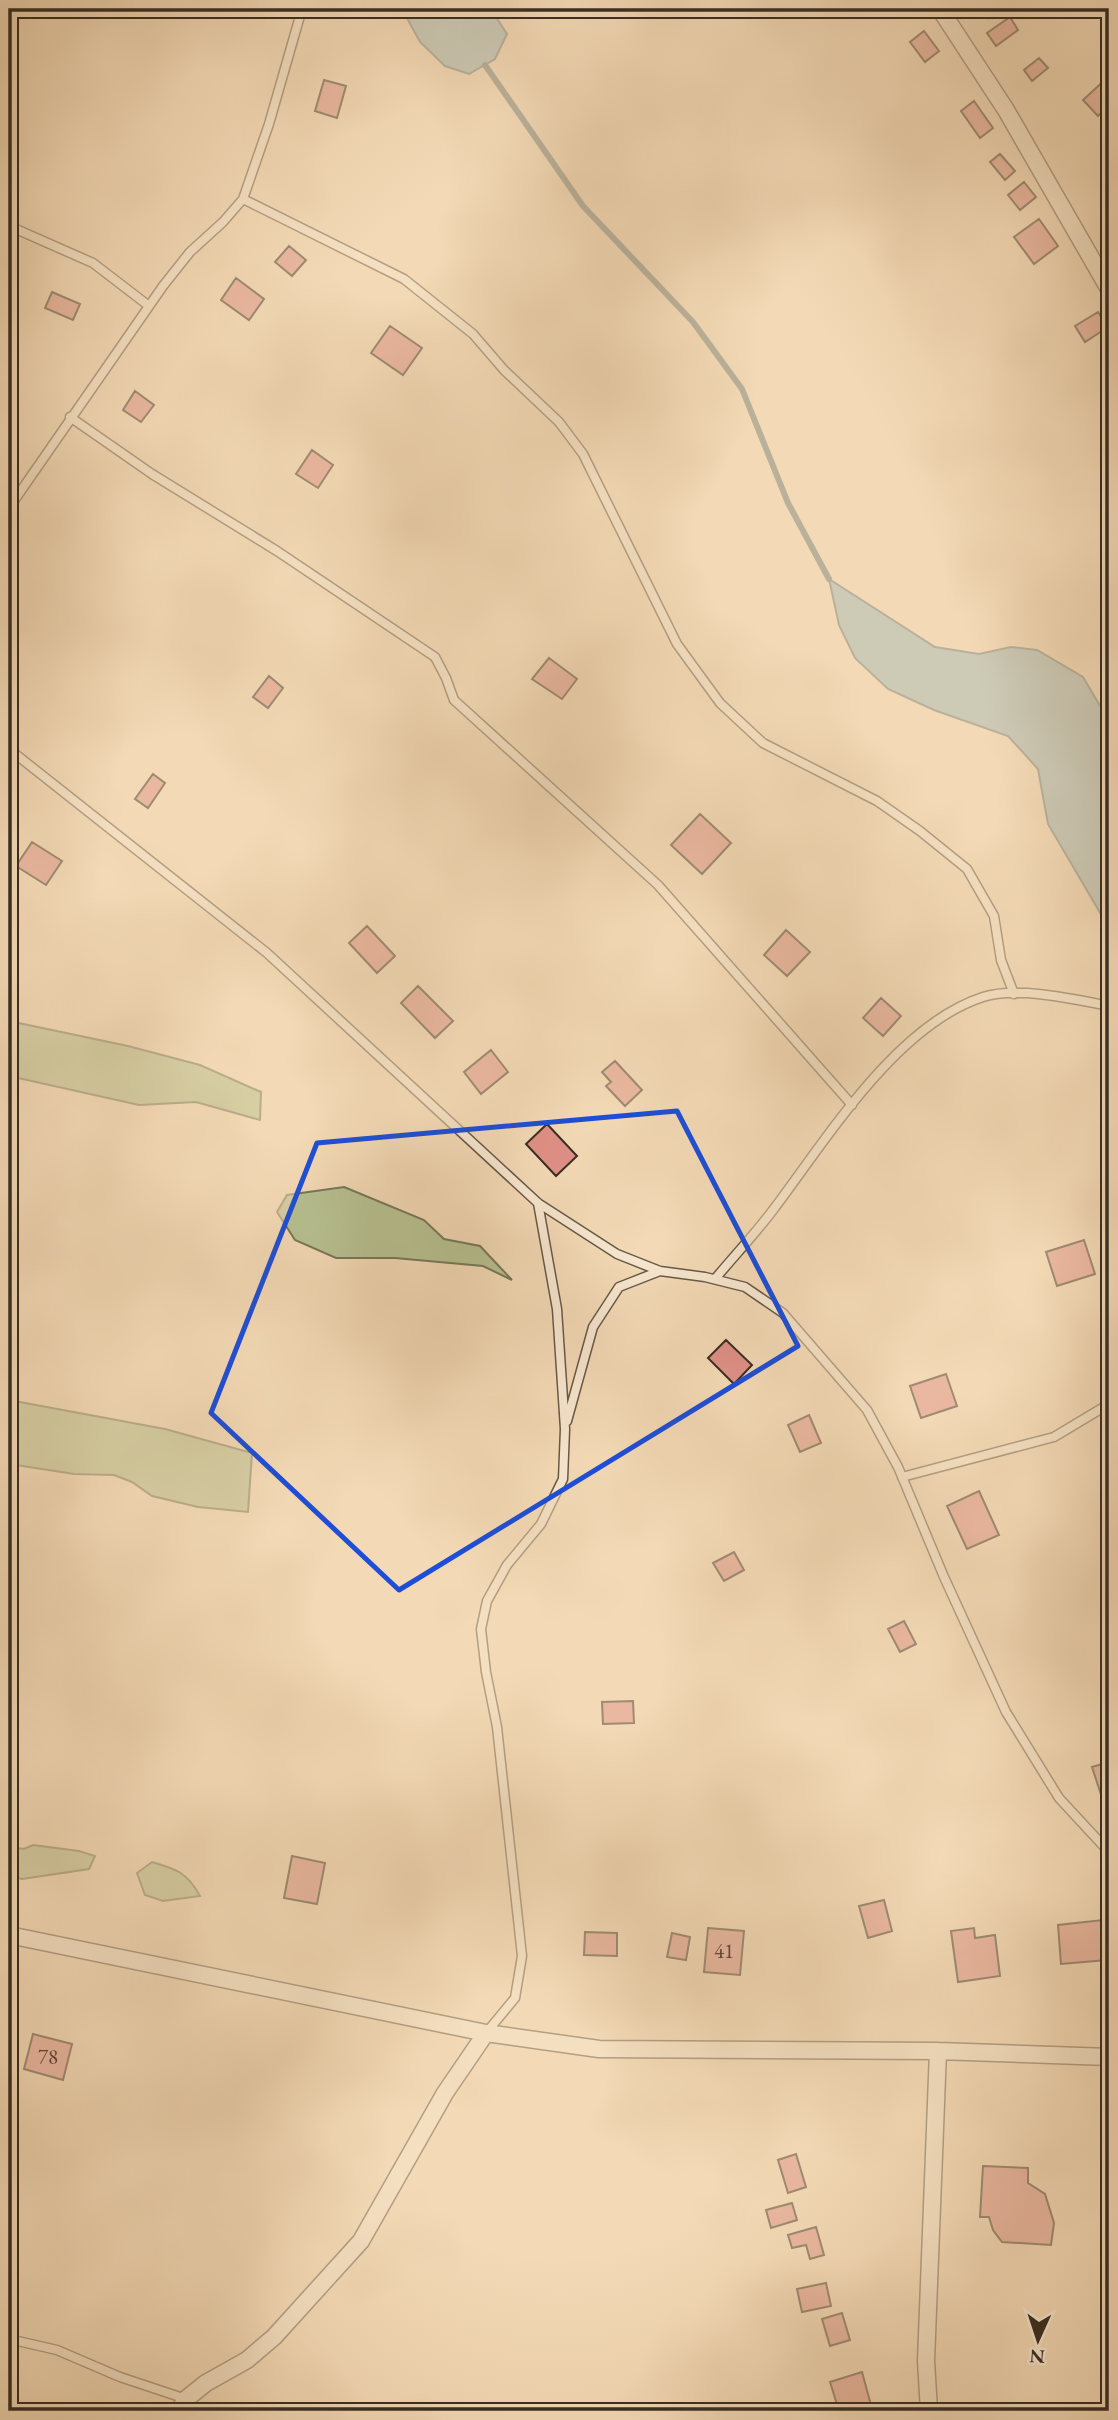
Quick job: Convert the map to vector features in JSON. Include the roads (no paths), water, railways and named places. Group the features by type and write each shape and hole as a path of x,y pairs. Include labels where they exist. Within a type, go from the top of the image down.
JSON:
{"street":[{"path":"940,9 1006,110 1109,289"},
{"path":"9,1935 486,2033 599,2049 938,2052 1109,2057"},
{"path":"183,2405 206,2383 247,2360 274,2337 361,2241 445,2093 486,2033"},
{"path":"929,2411 926,2361 938,2052"}],"lane":[{"path":"9,508 149,306 190,252 223,222 243,199 269,124 302,9"},
{"path":"243,199 404,279 473,334 504,370 559,422 583,454 677,644 720,703 763,743 877,801 967,869 994,916 1001,960 1014,994"},
{"path":"9,226 93,263 149,306"},
{"path":"70,417 152,474 277,551 435,657 454,700 658,884 852,1105"},
{"path":"9,749 267,953 538,1203 617,1254 660,1271 715,1279 745,1287 783,1313 867,1410 902,1477 1006,1712 1059,1798 1109,1852"},
{"path":"715,1279 771,1212 852,1105 906,1043 948,1013 984,996 1026,993 1109,1006"},
{"path":"486,2033 515,1998 522,1956 497,1727 481,1629 487,1601 507,1565 541,1524 564,1479 565,1429 557,1310 538,1203"},
{"path":"565,1429 593,1327 619,1287 660,1271"},
{"path":"902,1477 1054,1437 1109,1404"},
{"path":"9,2339 57,2350 183,2405"}],"water":[{"path":"402,9 491,9 507,34 495,59 469,74 445,66 420,42"},
{"path":"829,579 935,647 979,654 1011,647 1037,650 1083,677 1109,721 1109,928 1048,824 1038,769 1008,736 934,710 888,689 855,658 839,625"}],"waterway":[{"path":"485,65 583,206 693,322 742,389 788,503 829,579"}]}
